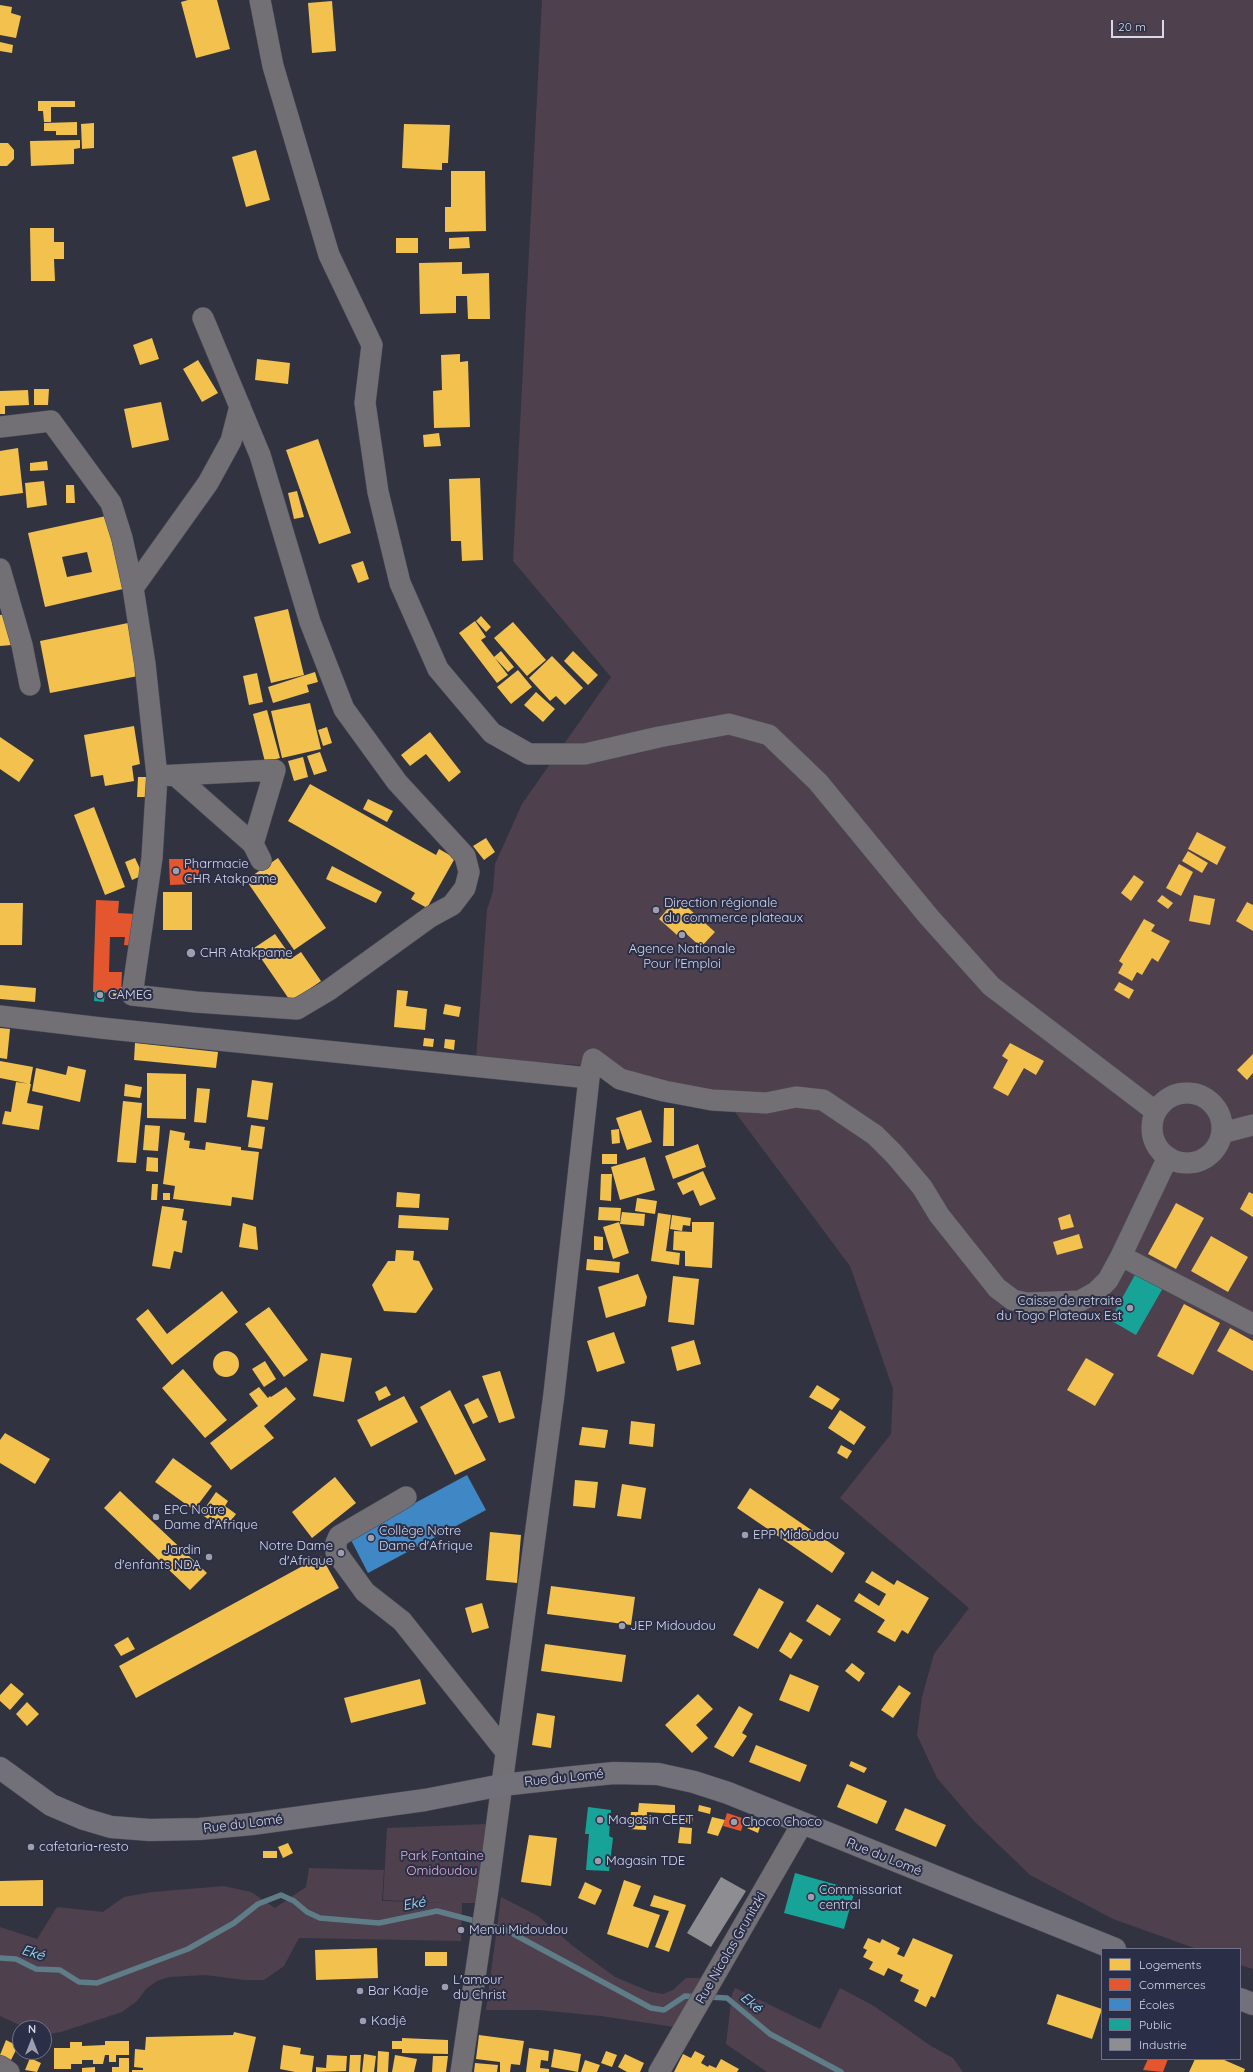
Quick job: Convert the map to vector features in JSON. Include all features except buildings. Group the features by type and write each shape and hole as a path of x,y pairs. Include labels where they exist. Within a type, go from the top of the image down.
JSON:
{"main road":[{"name":"Rue du Lomé","path":"0,1768 51,1805 84,1819 111,1827 150,1830 199,1829 260,1822 425,1800 502,1785 614,1773 658,1774 694,1782 728,1793 1112,1948"},
{"path":"1241,1999 1253,2004"}],"street":[{"path":"260,0 273,66 329,255 372,345 365,403 378,492 400,583 438,669 492,733 529,754 586,754 659,737 729,724 769,735 818,782 929,917 991,986 1155,1111"},
{"path":"0,427 51,421 111,503 122,538 133,588 144,664 166,776 152,858 132,995 196,1002 297,1008 329,990 430,917 452,905 465,888 469,872 465,856 397,782 344,709 310,622 260,455 203,318"},
{"path":"133,588 208,483 231,442 240,406"},
{"path":"0,569 22,645 30,685"},
{"path":"275,770 257,852 166,776 275,770"},
{"path":"0,1016 101,1028 589,1078"},
{"path":"461,2072 486,1903 554,1394 589,1078 593,1060 620,1079 664,1091 712,1100 766,1103 796,1097 823,1100 875,1135 894,1154 922,1187 939,1215 996,1288 1013,1300 1026,1303 1080,1301 1096,1292 1108,1280 1168,1157"},
{"path":"1189,1092 1200,1095 1211,1101 1218,1110 1222,1122 1222,1133 1215,1148 1205,1158 1186,1163 1168,1157 1155,1143 1152,1134 1152,1124 1155,1111 1167,1098 1189,1092"},
{"path":"1222,1133 1253,1125"},
{"path":"1121,1256 1253,1324"},
{"path":"406,1497 339,1536 336,1543 336,1552 365,1592 402,1621 506,1752"},
{"name":"Rue Nicolas Grunitzki","path":"659,2072 802,1824"},
{"path":"0,2066 9,2072"}],"green space":[{"path":"542,0 1253,0 1253,1969 1241,1965 1241,1948 1194,1948 1113,1919 1030,1875 974,1821 937,1778 917,1735 922,1697 934,1654 969,1608 840,1498 891,1434 893,1389 850,1266 729,1104 670,1082 580,1065 476,1059 487,910 493,891 495,864 522,804 611,677 513,561"},
{"name":"Park Fontaine Omidoudou","path":"486,1824 475,1903 462,1903 461,1941 299,1938 284,1966 264,1980 244,1980 205,1975 169,1977 157,1981 146,1989 137,2001 122,2012 52,2034 52,2020 12,2020 12,2022 0,2016 0,1927 37,1939 57,1907 103,1912 124,1897 152,1892 224,1886 251,1892 275,1908 306,1887 309,1868 384,1870 382,1901 452,1903 383,1900 387,1828"},
{"path":"501,1897 538,1916 573,1946 615,1977 651,1992 663,1994 673,1990 686,1978 701,1978 674,2027 601,2016 539,2010 486,2010"},
{"path":"735,1988 820,2029 840,1988 874,2006 931,2046 953,2058 963,2072 767,2072 726,2044 732,1994"}],"waterway":[{"name":"Eké","path":"0,1958 16,1959 36,1969 60,1970 79,1982 97,1983 188,1949 234,1923 258,1904 281,1895 294,1901 307,1912 320,1918 379,1923 437,1911 479,1922"},
{"name":"Eké","path":"487,1925 506,1930 651,2008 664,2010 685,1996 697,1997"},
{"name":"Eké","path":"708,1997 727,1998 770,2034 841,2072"}],"place":[{"name":"Pharmacie CHR Atakpame","path":"176,871"},
{"name":"Direction régionale du commerce plateaux","path":"656,910"},
{"name":"Agence Nationale Pour l'Emploi","path":"682,935"},
{"name":"CHR Atakpame","path":"191,953"},
{"name":"CAMEG","path":"100,995"},
{"name":"Caisse de retraite du Togo Plateaux Est","path":"1130,1308"},
{"name":"EPC Notre Dame d'Afrique","path":"156,1517"},
{"name":"EPP Midoudou","path":"745,1535"},
{"name":"Collège Notre Dame d'Afrique","path":"371,1538"},
{"name":"Notre Dame d'Afrique","path":"341,1553"},
{"name":"Jardin d'enfants NDA","path":"209,1557"},
{"name":"JEP Midoudou","path":"622,1626"},
{"name":"Magasin CEET","path":"600,1820"},
{"name":"Choco Choco","path":"734,1822"},
{"name":"cafetaria-resto","path":"31,1847"},
{"name":"Magasin TDE","path":"598,1861"},
{"name":"Commissariat central","path":"811,1897"},
{"name":"Menui Midoudou","path":"461,1930"},
{"name":"L'amour du Christ","path":"445,1987"},
{"name":"Bar Kadje","path":"360,1991"},
{"name":"Kadjê","path":"363,2021"}]}
